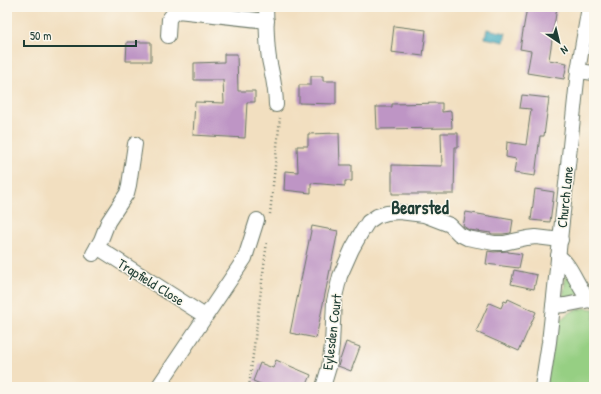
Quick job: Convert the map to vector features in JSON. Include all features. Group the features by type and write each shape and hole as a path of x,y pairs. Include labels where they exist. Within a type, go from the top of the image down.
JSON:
{"street":[{"path":"266,7 268,49 276,94 276,105"},
{"name":"Church Lane","path":"542,387 561,240 563,204 578,71 589,7"},
{"path":"168,36 169,19 178,11 267,21"},
{"path":"578,71 594,73"},
{"name":"Trapfield Close","path":"135,144 127,192 108,222 97,247 205,316"},
{"name":"Eylesden Court","path":"324,387 332,345 334,301 340,276 360,233 368,222 377,216 399,212 424,215 450,225 459,234 467,238 494,243 504,243 536,237 561,240"},
{"path":"158,387 245,258 258,220"},
{"path":"553,306 592,301 566,262 558,256"}],"green space":[{"path":"566,274 584,293 563,299"},
{"path":"586,308 594,309 594,387 546,387 555,330 567,314 575,310"}],"water":[{"path":"487,29 506,33 504,42 485,38"}],"building":[{"path":"527,7 557,7 549,60 567,63 564,79 527,73 531,51 520,49"},
{"path":"394,26 426,30 423,56 391,52"},
{"path":"127,42 151,42 151,61 126,61"},
{"path":"224,54 237,54 238,91 255,91 255,102 247,102 245,138 193,135 195,102 224,103 223,80 194,80 194,63 224,62"},
{"path":"311,76 323,76 323,81 336,81 336,104 299,103 299,85 311,85"},
{"path":"522,95 549,98 544,136 540,136 535,176 514,173 516,159 506,157 507,142 526,145 531,109 520,108"},
{"path":"442,103 442,112 451,111 452,128 377,129 376,107 392,107 392,104"},
{"path":"339,133 340,165 352,165 352,181 345,181 345,186 311,183 311,193 284,190 285,171 298,172 297,146 308,146 308,134"},
{"path":"441,133 458,133 458,147 455,147 454,194 392,194 392,165 442,166"},
{"path":"535,189 554,192 550,222 531,220"},
{"path":"466,212 513,220 511,233 491,234 469,230 463,226"},
{"path":"312,226 338,231 316,338 290,333"},
{"path":"488,251 508,251 522,254 519,268 486,264"},
{"path":"514,270 537,275 534,289 511,284"},
{"path":"508,299 536,312 519,351 476,332 489,303 501,308 504,301 507,302"},
{"path":"346,342 360,347 351,371 338,366"},
{"path":"276,360 311,375 306,387 268,387 253,381 260,363 273,368"}],"district":[{"name":"Bearsted","path":"420,208"}]}
